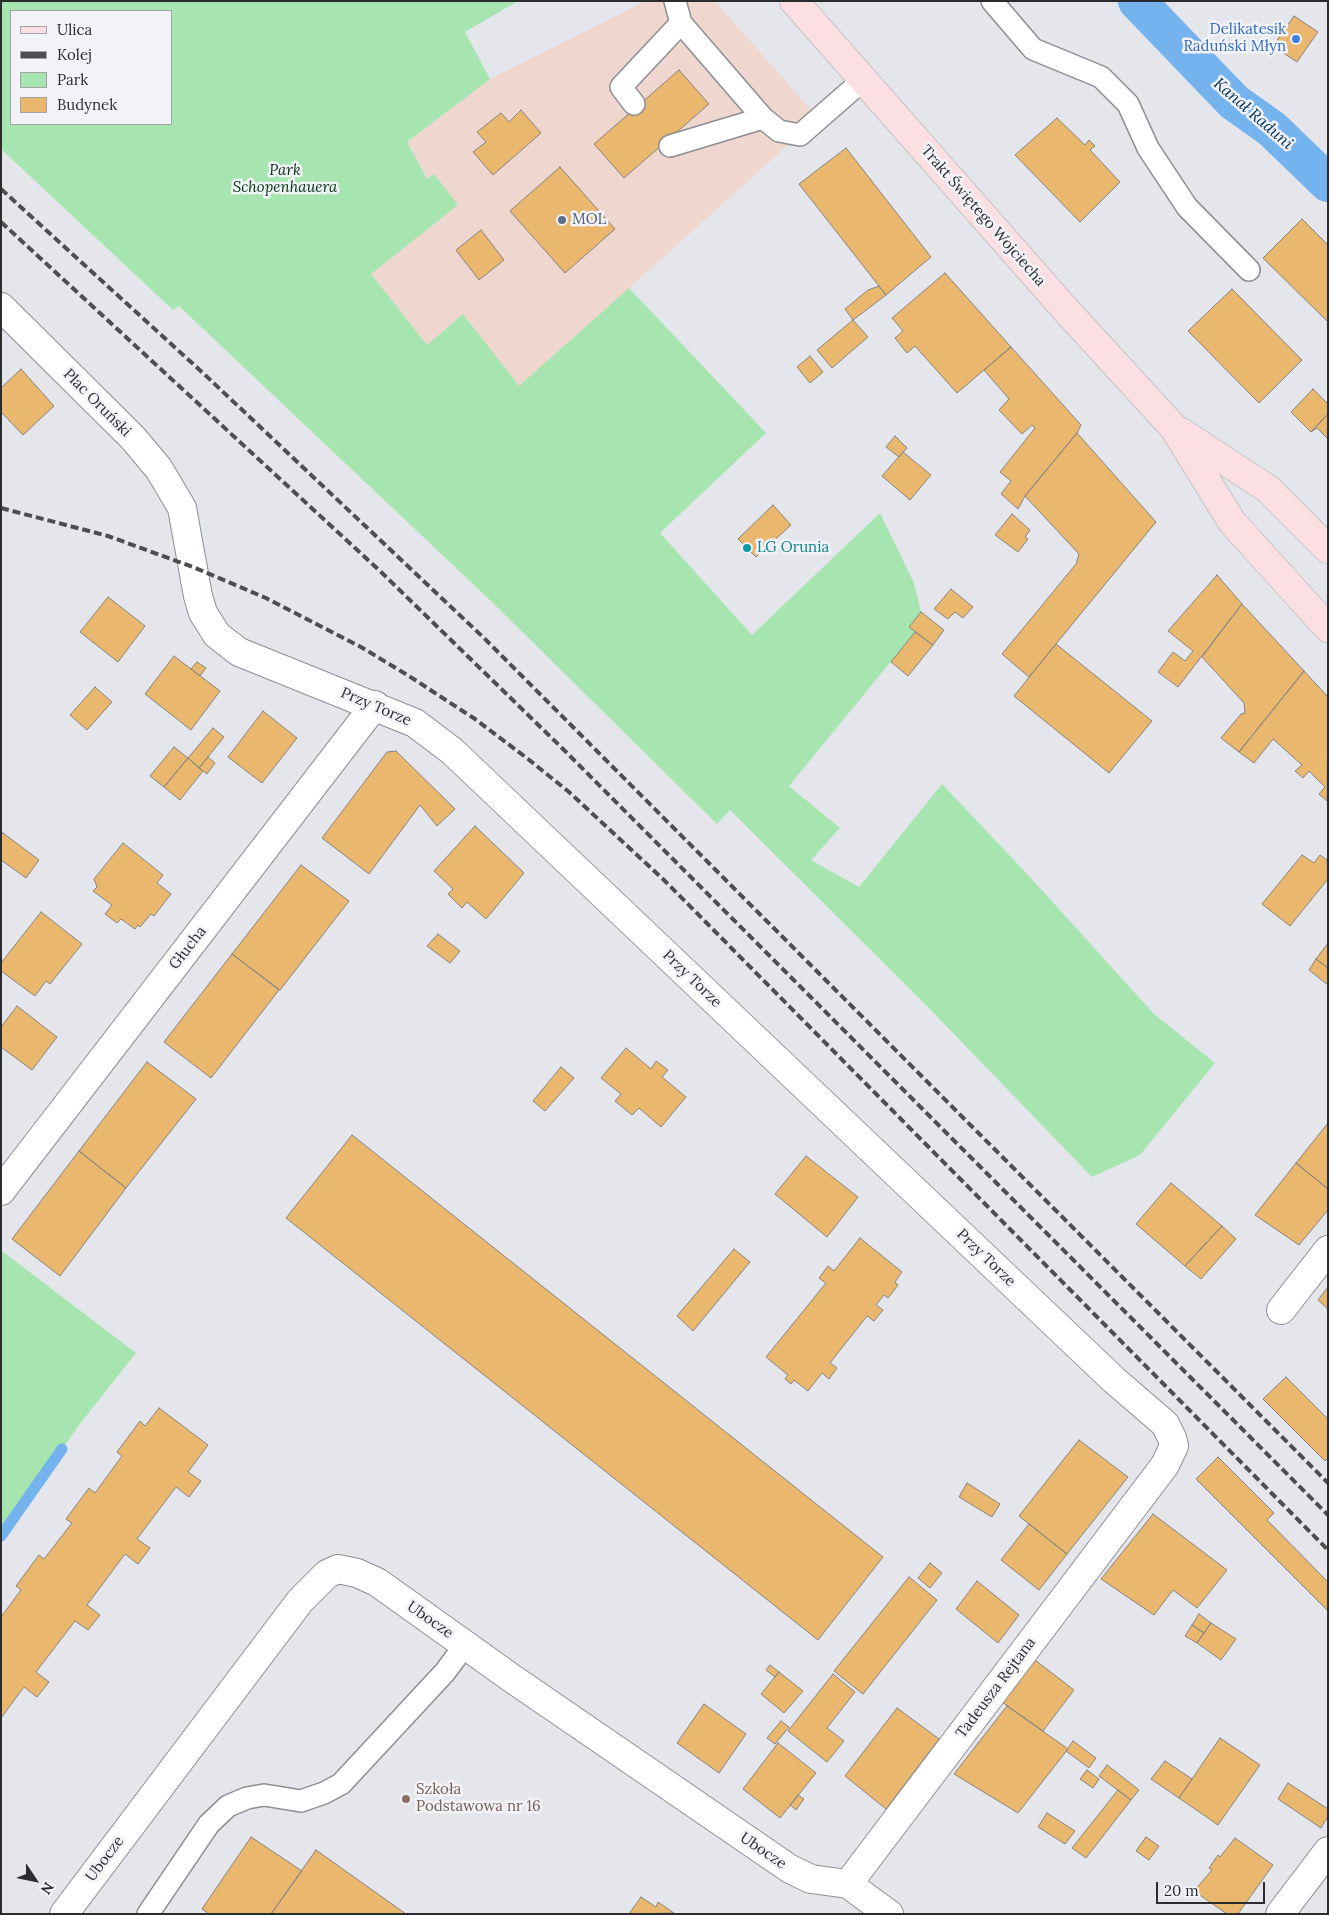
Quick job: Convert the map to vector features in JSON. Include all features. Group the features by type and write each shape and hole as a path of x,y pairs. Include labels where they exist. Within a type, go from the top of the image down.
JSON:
{"main road":[{"name":"Trakt Świętego Wojciecha","path":"794,1 1065,308 1174,428 1232,522 1328,628"},
{"name":"Trakt Świętego Wojciecha","path":"1174,428 1268,489 1328,549"}],"street":[{"name":"Plac Oruński","path":"1,307 133,438 160,469 182,508"},
{"name":"Przy Torze","path":"182,508 198,596 203,613 218,635 239,652 375,705 415,723 452,751 1114,1380 1165,1424 1174,1446 1165,1465 1145,1492"},
{"name":"Głucha","path":"1,1191 375,705"},
{"path":"1281,1310 1328,1250"},
{"name":"Tadeusza Rejtana","path":"848,1884 1145,1492"},
{"name":"Ubocze","path":"64,1914 294,1608 327,1574 338,1569 358,1573 377,1582 465,1646 790,1869 811,1879 848,1884 889,1914"},
{"path":"1280,1914 1328,1851"}],"lane":[{"path":"675,1 681,23 763,118 780,132 800,135 863,80"},
{"path":"992,1 1033,49 1101,77 1128,104 1148,148 1187,207 1249,270"},
{"path":"634,104 621,87 681,23"},
{"path":"670,146 763,118"},
{"path":"148,1914 209,1824 228,1806 247,1798 264,1795 301,1801 324,1793 341,1784 445,1672 465,1646"}],"shaded area":[{"path":"646,1 715,1 818,118 519,387 463,314 427,345 371,274 458,205 433,175 428,179 407,142 490,79"}],"green space":[{"name":"Park Schopenhauera","path":"1,1 518,1 465,32 490,79 407,142 427,179 434,174 458,205 371,274 427,345 463,314 519,386 629,288 766,433 660,533 752,635 880,513 914,583 921,612 909,627 915,632 789,786 840,828 811,860 859,887 942,784 1029,876 1154,1014 1215,1063 1140,1155 1092,1177 925,1004 730,810 717,824 492,602 179,306 173,310 1,149"},
{"path":"2,1251 136,1353 79,1425 1,1537"}],"building":[{"name":"Delikatesik Raduński Młyn","path":"1294,16 1318,32 1297,62 1273,46"},
{"path":"679,70 709,104 624,178 594,144"},
{"path":"521,110 541,133 493,175 473,152 486,142 477,132 501,113 509,122"},
{"path":"1057,118 1085,145 1089,140 1095,146 1090,150 1120,182 1080,222 1015,155"},
{"path":"846,148 931,257 886,295 799,184"},
{"name":"MOL","path":"560,167 615,229 565,273 510,211"},
{"path":"1302,219 1328,245 1328,322 1263,258"},
{"path":"481,230 504,260 479,280 456,250"},
{"path":"945,273 1011,347 957,393 915,346 907,353 895,338 903,331 892,318"},
{"path":"879,286 886,295 853,320 845,309 868,290"},
{"path":"1232,289 1302,360 1259,403 1188,331"},
{"path":"853,320 868,337 832,368 817,350"},
{"path":"1011,347 1081,425 1077,433 1025,496 1018,509 1001,494 1011,481 1000,472 1035,428 1032,425 1022,434 999,410 1009,399 984,370"},
{"path":"810,356 823,372 810,383 797,367"},
{"path":"21,369 54,406 23,435 1,412 1,388"},
{"path":"1313,389 1328,404 1328,414 1311,432 1291,412"},
{"path":"1328,414 1328,439 1317,428 1311,432"},
{"path":"1077,433 1156,522 1029,677 1002,654 1076,564 1079,554 1025,496"},
{"path":"895,436 907,448 899,457 886,447"},
{"path":"903,452 931,475 910,500 882,476"},
{"path":"773,505 791,525 756,557 738,539"},
{"path":"1012,514 1030,530 1025,537 1028,539 1018,552 995,535"},
{"path":"1217,575 1242,604 1178,687 1158,672 1173,652 1185,661 1193,651 1168,631"},
{"path":"951,589 973,607 963,618 955,612 948,619 934,609"},
{"path":"108,597 145,626 118,662 80,632"},
{"path":"1242,604 1304,671 1239,752 1221,738 1241,714 1245,713 1244,703 1202,657"},
{"path":"921,612 944,630 933,645 909,627"},
{"path":"915,632 933,645 908,676 891,662"},
{"path":"1056,644 1152,721 1109,773 1014,696"},
{"path":"174,656 220,691 191,730 145,694"},
{"path":"197,662 206,668 200,676 191,669"},
{"path":"1304,671 1328,697 1327,801 1319,794 1325,787 1309,771 1303,778 1295,771 1302,765 1273,739 1254,763 1239,752"},
{"path":"95,687 112,702 87,730 70,715"},
{"path":"263,711 297,738 262,783 228,757"},
{"path":"213,728 224,737 199,768 188,758"},
{"path":"174,747 188,758 164,787 150,776"},
{"path":"396,751 455,809 437,826 420,805 369,874 322,838 387,752"},
{"path":"208,757 215,763 207,774 199,768"},
{"path":"188,758 203,771 180,800 164,787"},
{"path":"475,826 524,873 486,919 467,902 462,908 448,894 453,889 434,871"},
{"path":"3,833 39,860 26,878 1,860 1,835"},
{"path":"123,843 163,875 157,883 171,894 154,916 151,914 140,927 138,925 135,929 121,919 117,923 105,914 112,905 93,891 97,887 94,879"},
{"path":"1302,855 1314,863 1320,855 1327,860 1328,879 1290,926 1262,904"},
{"path":"301,865 349,901 280,990 232,954"},
{"path":"41,912 82,944 50,984 46,981 35,996 1,971 1,963"},
{"path":"438,934 460,951 450,963 427,946"},
{"path":"1328,943 1328,968 1316,959"},
{"path":"232,954 279,990 211,1078 164,1042"},
{"path":"1316,959 1328,968 1328,985 1309,970"},
{"path":"17,1006 57,1037 32,1070 1,1047 1,1027"},
{"path":"626,1048 651,1069 656,1061 668,1070 662,1077 686,1097 661,1127 639,1108 632,1115 615,1101 621,1094 601,1078"},
{"path":"147,1062 196,1099 126,1188 79,1151"},
{"path":"561,1067 574,1078 545,1111 533,1101"},
{"path":"1328,1123 1328,1189 1296,1163"},
{"path":"352,1135 883,1557 818,1640 286,1218"},
{"path":"79,1151 126,1188 60,1276 12,1239"},
{"path":"806,1156 858,1197 827,1237 775,1194"},
{"path":"1296,1163 1328,1189 1328,1210 1299,1245 1255,1215"},
{"path":"1171,1183 1222,1226 1185,1266 1136,1224"},
{"path":"1222,1226 1236,1239 1201,1279 1185,1266"},
{"path":"860,1238 902,1272 895,1282 898,1285 888,1298 884,1295 876,1305 883,1310 874,1321 867,1316 830,1363 837,1368 829,1379 822,1373 808,1391 794,1380 791,1384 785,1379 788,1375 766,1357 826,1283 819,1278 828,1266 834,1271"},
{"path":"734,1249 750,1262 693,1331 677,1316"},
{"path":"1328,1287 1328,1309 1318,1300"},
{"path":"1286,1377 1328,1419 1328,1458 1325,1461 1263,1399"},
{"path":"159,1408 208,1445 188,1472 201,1481 189,1497 176,1487 137,1539 150,1548 138,1564 125,1554 87,1605 100,1615 88,1630 75,1621 36,1672 49,1682 37,1697 24,1687 1,1718 1,1617 21,1590 16,1586 39,1555 44,1559 72,1523 66,1519 89,1488 95,1493 122,1456 117,1452 140,1421 145,1426"},
{"path":"1079,1440 1128,1477 1067,1554 1019,1516"},
{"path":"1218,1457 1274,1513 1267,1520 1328,1582 1328,1611 1196,1479"},
{"path":"967,1483 1000,1504 992,1517 959,1497"},
{"path":"1153,1514 1227,1570 1197,1608 1173,1590 1154,1615 1101,1579"},
{"path":"1029,1524 1067,1554 1039,1590 1001,1560"},
{"path":"930,1563 942,1573 930,1588 918,1578"},
{"path":"909,1577 937,1600 863,1694 834,1671"},
{"path":"977,1581 1019,1615 998,1643 956,1609"},
{"path":"1199,1614 1211,1623 1204,1633 1192,1625"},
{"path":"1211,1623 1236,1639 1221,1660 1197,1643"},
{"path":"1192,1625 1204,1633 1197,1643 1185,1636"},
{"path":"1035,1660 1074,1690 1043,1731 1002,1702"},
{"path":"770,1665 779,1672 775,1677 766,1670"},
{"path":"779,1672 803,1691 784,1713 761,1694"},
{"path":"833,1674 855,1692 827,1728 844,1741 827,1762 788,1731"},
{"path":"704,1704 746,1734 719,1773 677,1743"},
{"path":"1007,1706 1068,1749 1018,1813 954,1774"},
{"path":"897,1708 939,1739 886,1809 845,1776"},
{"path":"781,1721 789,1727 775,1744 767,1738"},
{"path":"1220,1738 1260,1765 1218,1825 1179,1798"},
{"path":"1073,1741 1096,1758 1089,1768 1066,1751"},
{"path":"778,1743 816,1773 780,1818 743,1789"},
{"path":"1165,1761 1192,1779 1179,1798 1151,1779"},
{"path":"1107,1765 1139,1790 1131,1800 1099,1776"},
{"path":"1087,1770 1099,1779 1093,1788 1080,1779"},
{"path":"1288,1783 1328,1809 1328,1816 1321,1828 1278,1799"},
{"path":"1118,1790 1131,1800 1086,1858 1072,1848"},
{"path":"798,1795 804,1799 796,1810 790,1805"},
{"path":"1047,1813 1075,1831 1065,1844 1038,1827"},
{"path":"251,1837 302,1871 271,1914 209,1914 202,1909"},
{"path":"1146,1837 1159,1846 1149,1860 1136,1851"},
{"path":"1235,1838 1273,1865 1238,1914 1227,1914 1194,1891 1212,1870 1209,1868 1218,1855 1220,1857"},
{"path":"316,1850 406,1914 271,1914"},
{"path":"641,1897 656,1907 658,1902 674,1913 629,1914"}],"waterway":[{"name":"Kanał Raduni","path":"1137,1 1234,102 1272,129 1328,183"},
{"path":"1,1536 62,1449"}],"railway":[{"path":"1,189 203,373 484,638 1328,1483"},
{"path":"1,222 380,571 560,746 1328,1515"},
{"path":"1,508 108,536 193,567 266,598 361,647 409,676 475,719 528,759 569,792 664,880 1328,1550"}],"place":[{"name":"Delikatesik Raduński Młyn","path":"1296,39"},
{"name":"MOL","path":"562,220"},
{"name":"LG Orunia","path":"747,548"},
{"name":"Szkoła Podstawowa nr 16","path":"406,1799"}]}
